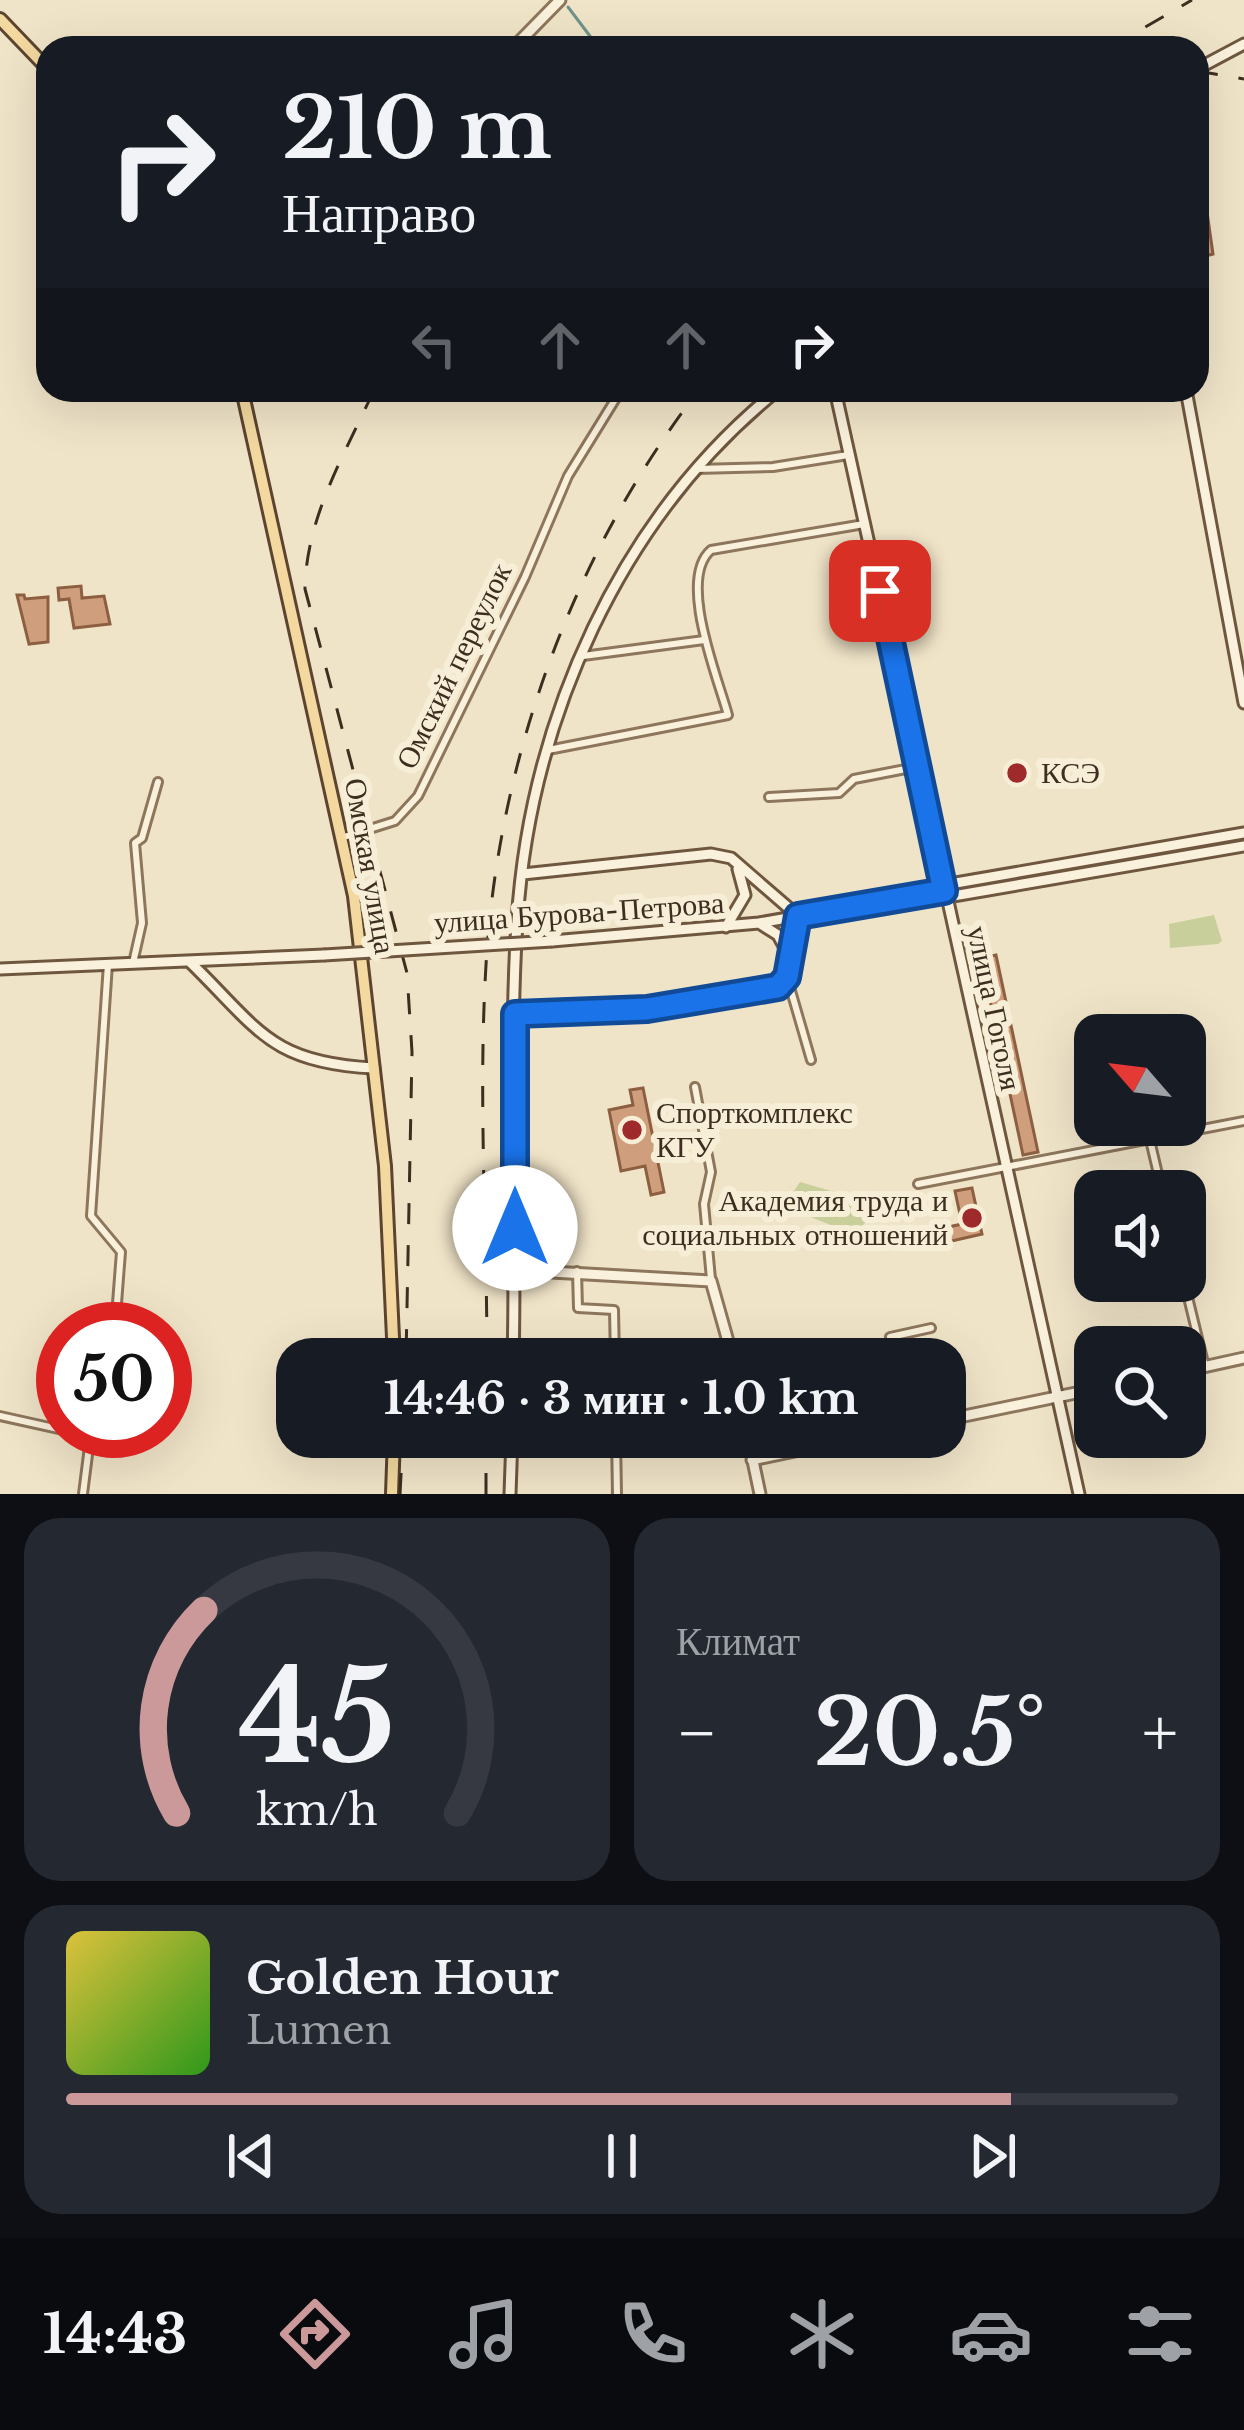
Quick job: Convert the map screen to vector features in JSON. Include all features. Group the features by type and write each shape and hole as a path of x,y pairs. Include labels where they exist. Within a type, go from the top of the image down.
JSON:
{"main road":[{"path":"525,36 560,0"},
{"path":"0,19 36,56"},
{"path":"1209,63 1244,44"},
{"name":"Омская улица","path":"245,402 344,838 387,1194 393,1338"},
{"path":"514,1338 517,921 548,750 583,656 639,539 692,470 765,402"},
{"name":"улица Гоголя","path":"837,402 1079,1494"},
{"path":"1189,402 1238,637 1244,703"},
{"name":"улица Бурова-Петрова","path":"944,891 950,884 1244,833"},
{"name":"улица Бурова-Петрова","path":"0,969 324,956 725,927 944,891 953,896 1244,846"},
{"path":"515,1014 647,1009 778,987 787,977 798,916 736,864 711,854 523,874"},
{"path":"725,927 742,907 745,895 736,864"},
{"path":"759,923 778,935 788,953"},
{"path":"215,986 216,959"},
{"path":"189,961 283,1051 313,1061 374,1068"},
{"path":"516,1270 713,1283 727,1338"},
{"path":"1206,1367 1244,1358"},
{"path":"966,1416 1074,1394"},
{"path":"392,1494 393,1458"},
{"path":"510,1494 511,1458"},
{"path":"760,1494 752,1460 762,1458"}],"street":[{"name":"Омский переулок","path":"344,838 395,821 418,796 525,578 568,476 614,402"},
{"path":"692,470 773,466 848,455"},
{"path":"548,750 728,715 705,640 699,569 711,550 865,524"},
{"path":"583,656 705,640"},
{"path":"770,796 839,794 854,778 916,767"},
{"path":"133,963 142,922 135,843 142,838 158,782"},
{"path":"108,964 91,1216 121,1252 117,1302"},
{"path":"787,977 811,1060"},
{"path":"695,1087 711,1172 704,1204 713,1283"},
{"path":"1206,1129 1244,1121"},
{"path":"919,1184 1118,1146"},
{"path":"577,1271 578,1308 614,1310 615,1338"},
{"path":"890,1338 932,1328"},
{"path":"0,1416 36,1424"},
{"path":"83,1494 87,1458"},
{"path":"616,1458 617,1494"}],"green space":[{"path":"1214,915 1222,941 1218,944 1170,948 1169,924"},
{"path":"800,1182 859,1199 871,1214 860,1230 843,1230 793,1210 789,1198"}],"building":[{"path":"81,586 82,598 104,596 110,624 74,628 69,599 59,600 58,588"},
{"path":"17,595 48,597 48,642 29,644"},
{"path":"996,955 1038,1152 1023,1155 981,958"},
{"name":"Спорткомплекс КГУ","path":"643,1088 664,1192 651,1195 645,1166 621,1171 609,1110 633,1105 630,1090"},
{"name":"Академия труда и социальных отношений","path":"972,1188 982,1234 943,1243 939,1229 962,1224 955,1191"}],"waterway":[{"path":"568,7 590,36"}],"railway":[{"path":"1130,36 1192,0"},
{"path":"1209,73 1244,79"},
{"path":"368,402 320,511 305,589 407,973 412,1052 406,1338"},
{"path":"487,1338 484,1014 493,888 507,811 525,736 579,589 614,520 690,402"},
{"path":"400,1494 402,1458"},
{"path":"486,1458 486,1494"}],"place":[{"name":"КСЭ","path":"1017,773"},
{"name":"Спорткомплекс КГУ","path":"632,1130"},
{"name":"Академия труда и социальных отношений","path":"972,1218"}],"route":[{"path":"515,1228 515,1014 647,1009 778,987 790,967 788,953 798,916 944,891 880,591"}]}
